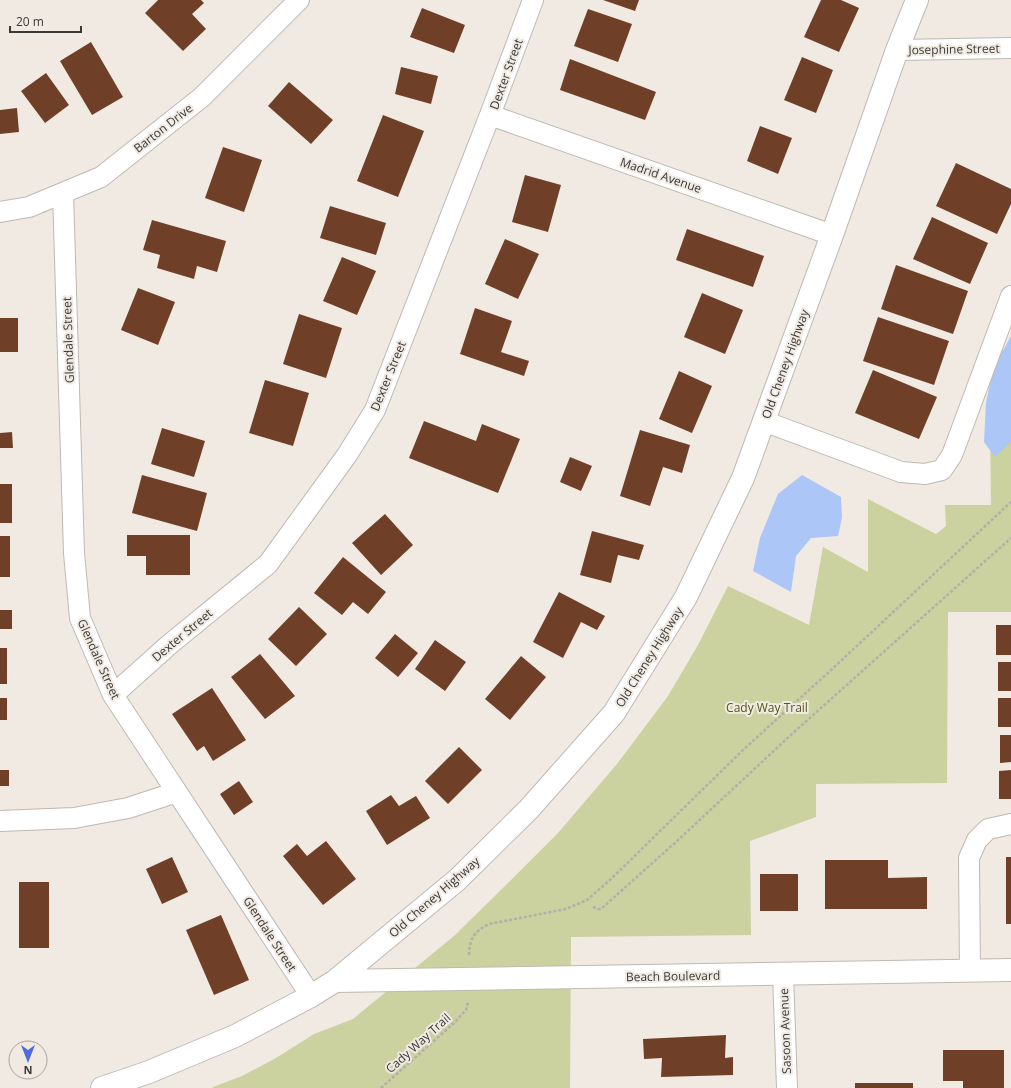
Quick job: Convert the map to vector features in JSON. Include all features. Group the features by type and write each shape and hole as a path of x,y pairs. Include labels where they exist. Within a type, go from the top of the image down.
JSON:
{"street":[{"name":"Barton Drive","path":"0,212 29,207 101,177 202,97 299,0"},
{"name":"Dexter Street","path":"113,695 170,644 268,564 346,455 375,410 490,115 533,0"},
{"name":"Old Cheney Highway","path":"102,1088 149,1072 235,1036 335,982 457,880 529,809 614,713 686,597 743,478 832,235 897,50 917,0"},
{"name":"Josephine Street","path":"897,50 1011,48"},
{"name":"Madrid Avenue","path":"490,115 832,235"},
{"name":"Glendale Street","path":"63,192 74,552 80,618 113,695 311,996"},
{"path":"764,421 901,472 925,474 942,470 952,455 1011,296"},
{"path":"0,821 74,818 128,808 177,792"},
{"path":"970,971 969,858 977,840 988,829 1011,824"},
{"name":"Beach Boulevard","path":"335,982 1011,970"},
{"name":"Sasoon Avenue","path":"783,974 787,1088"}],"path":[{"path":"469,959 472,939 478,930 489,924 566,909 587,900 611,879 744,749 842,660 1011,502"},
{"path":"593,907 601,909 677,841 793,733 1011,538"},
{"name":"Cady Way Trail","path":"381,1088 454,1023 466,1010"}],"green space":[{"name":"Cady Way Trail","path":"1011,349 1011,612 948,612 947,783 816,784 816,817 750,841 751,935 571,937 570,1088 213,1088 242,1076 276,1058 314,1034 353,1019 454,936 558,833 617,764 668,696 698,645 728,586 809,625 823,547 868,572 868,499 936,534 946,526 945,505 991,505 989,351"}],"water":[{"path":"1011,336 1011,442 995,457 984,442 986,403 993,369"},
{"path":"802,475 841,497 842,517 838,536 811,538 796,556 791,592 753,571 760,538 778,494"}],"building":[{"path":"158,0 201,0 204,3 192,14 206,29 183,51 145,13"},
{"path":"603,0 639,0 635,11"},
{"path":"821,0 841,0 859,8 839,52 804,37"},
{"path":"422,8 465,25 454,53 410,37"},
{"path":"588,9 632,24 618,62 574,46"},
{"path":"91,42 123,97 92,115 60,61"},
{"path":"802,57 833,70 816,113 784,100"},
{"path":"570,59 656,92 645,120 560,90"},
{"path":"401,67 438,76 431,104 395,94"},
{"path":"46,73 69,105 45,123 21,91"},
{"path":"289,82 333,120 311,144 268,106"},
{"path":"17,108 19,132 0,134 0,110"},
{"path":"383,115 424,131 398,197 357,181"},
{"path":"760,126 792,138 778,174 747,161"},
{"path":"223,147 262,160 244,212 205,198"},
{"path":"956,163 1011,189 1011,204 997,234 936,206"},
{"path":"525,175 561,185 548,232 512,222"},
{"path":"330,206 386,223 376,255 320,238"},
{"path":"932,217 988,243 970,284 913,259"},
{"path":"152,220 226,241 217,272 197,266 194,279 157,268 160,255 143,250"},
{"path":"687,229 764,256 753,287 676,260"},
{"path":"505,239 539,254 518,299 485,284"},
{"path":"342,257 376,271 357,315 323,301"},
{"path":"896,265 968,291 953,334 881,309"},
{"path":"138,288 175,302 158,345 121,330"},
{"path":"702,293 743,310 725,354 684,337"},
{"path":"475,308 512,321 501,352 529,361 524,376 460,354"},
{"path":"299,314 342,328 326,378 283,364"},
{"path":"878,317 949,341 934,385 863,361"},
{"path":"0,318 18,318 18,352 0,352"},
{"path":"873,370 937,397 919,439 855,413"},
{"path":"679,371 712,386 692,433 659,419"},
{"path":"265,380 309,393 293,446 249,433"},
{"path":"424,421 476,441 482,424 520,439 498,493 409,458"},
{"path":"162,428 205,441 194,477 151,464"},
{"path":"640,430 690,445 682,473 663,467 650,506 620,496"},
{"path":"12,432 13,448 0,448 0,433"},
{"path":"570,457 592,466 581,491 560,482"},
{"path":"142,475 207,493 197,531 132,513"},
{"path":"0,484 12,484 12,523 0,523"},
{"path":"385,514 413,545 381,575 352,543"},
{"path":"592,531 644,545 639,560 618,555 611,583 580,575"},
{"path":"127,535 190,535 190,575 146,575 146,556 127,556"},
{"path":"0,536 10,536 10,577 0,577"},
{"path":"343,557 386,592 368,614 353,602 342,615 314,593"},
{"path":"559,592 605,616 597,630 581,622 563,658 533,642"},
{"path":"299,607 327,634 296,666 268,639"},
{"path":"0,610 12,610 12,629 0,629"},
{"path":"996,625 1011,625 1011,655 996,655"},
{"path":"395,634 418,653 398,677 375,658"},
{"path":"435,640 466,662 445,691 415,669"},
{"path":"0,648 7,648 7,684 0,684"},
{"path":"260,654 295,696 265,719 231,677"},
{"path":"521,656 546,677 510,720 485,699"},
{"path":"998,662 1011,662 1011,691 998,691"},
{"path":"212,688 246,740 213,761 204,746 197,751 172,714"},
{"path":"0,698 7,698 7,720 0,720"},
{"path":"998,698 1011,698 1011,727 998,727"},
{"path":"1000,735 1011,735 1011,762 1000,763"},
{"path":"459,747 482,770 448,804 425,781"},
{"path":"0,770 9,770 9,786 0,786"},
{"path":"1011,770 1011,799 999,799 999,771"},
{"path":"239,781 253,802 234,815 220,794"},
{"path":"391,795 399,806 416,796 430,818 387,845 366,811"},
{"path":"326,841 356,879 323,905 283,856 297,844 307,856"},
{"path":"172,857 188,892 162,904 146,869"},
{"path":"1006,857 1011,857 1011,924 1006,924"},
{"path":"825,860 888,860 888,878 927,877 927,909 825,909"},
{"path":"760,874 798,874 798,911 760,911"},
{"path":"19,882 49,882 49,948 19,948"},
{"path":"221,915 249,980 214,995 186,930"},
{"path":"726,1035 725,1058 733,1057 733,1075 661,1077 662,1058 644,1059 643,1039"},
{"path":"943,1050 1004,1050 1004,1088 963,1088 963,1081 943,1081"},
{"path":"855,1083 913,1083 913,1088 855,1088"}]}
